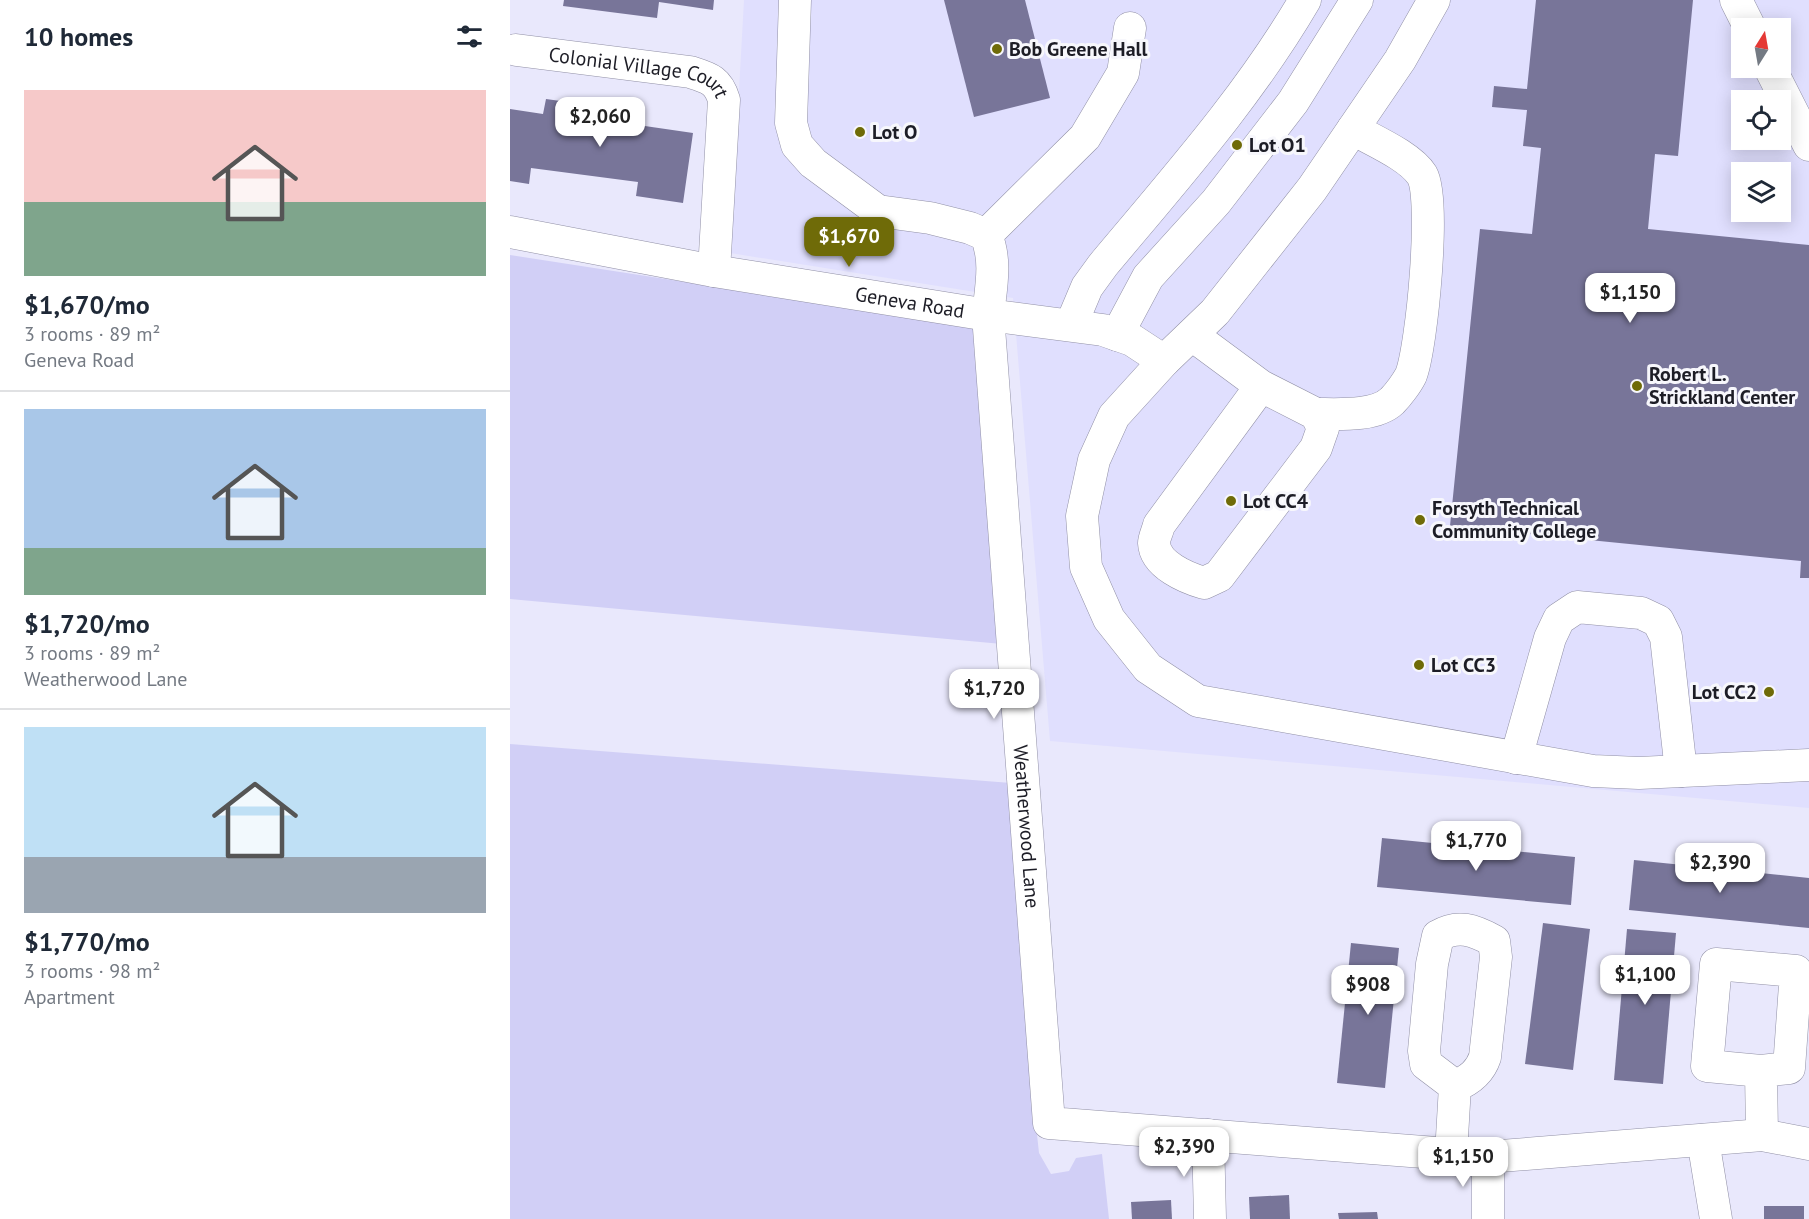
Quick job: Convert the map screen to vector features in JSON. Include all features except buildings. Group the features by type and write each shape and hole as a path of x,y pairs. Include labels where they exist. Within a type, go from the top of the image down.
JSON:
{"street":[{"path":"795,0 791,123 797,145 813,163 878,211 930,218 970,228 986,235 1085,137 1123,73 1130,28"},
{"path":"1071,325 1087,287 1208,140 1284,36 1305,0"},
{"path":"1117,335 1148,277 1216,202 1293,102 1356,0"},
{"path":"1434,0 1400,60 1305,198 1215,312 1164,361 1114,416 1094,460 1082,516 1086,567 1109,619 1148,668 1198,701 1593,771 1681,771 1809,765"},
{"path":"1736,0 1745,18"},
{"name":"Colonial Village Court","path":"516,50 690,72 713,79 721,88 724,100 714,272"},
{"path":"1775,78 1809,145"},
{"path":"1192,334 1261,387 1316,414 1360,414 1390,402 1410,376 1420,339 1428,199 1421,174 1402,157 1353,129"},
{"name":"Geneva Road","path":"510,232 714,272 988,315 1071,325 1132,340 1164,361"},
{"name":"Weatherwood Lane","path":"986,235 992,250 993,277 988,315 1049,1123 1208,1135"},
{"path":"1261,387 1160,525 1154,542 1158,557 1187,578 1204,583 1219,576 1316,448 1323,428 1316,414"},
{"path":"1516,758 1550,638 1559,619 1577,607 1641,613 1658,621 1666,637 1681,771"},
{"path":"1761,1071 1762,1135"},
{"path":"1450,1154 1455,1086"},
{"path":"1762,1135 1780,1127 1809,1125"},
{"path":"1210,1219 1208,1135 1488,1157 1762,1135 1809,1144"},
{"path":"1703,1140 1716,1219"},
{"path":"1488,1157 1488,1219"}],"shaded area":[{"name":"Forsyth Technical Community College","path":"744,0 1809,0 1809,808 1050,741 1013,298 730,253"},
{"path":"510,255 976,327 1002,644 510,599"},
{"path":"510,744 1011,783 1029,1061 1039,1153 1051,1174 1069,1171 1076,1158 1102,1154 1109,1219 510,1219"}],"place":[{"name":"Bob Greene Hall","path":"997,49"},
{"name":"Lot O","path":"860,132"},
{"name":"Lot O1","path":"1237,145"},
{"name":"Robert L. Strickland Center","path":"1637,386"},
{"name":"Lot CC4","path":"1231,501"},
{"name":"Forsyth Technical Community College","path":"1420,520"},
{"name":"Lot CC3","path":"1419,665"},
{"name":"Lot CC2","path":"1769,692"}]}
